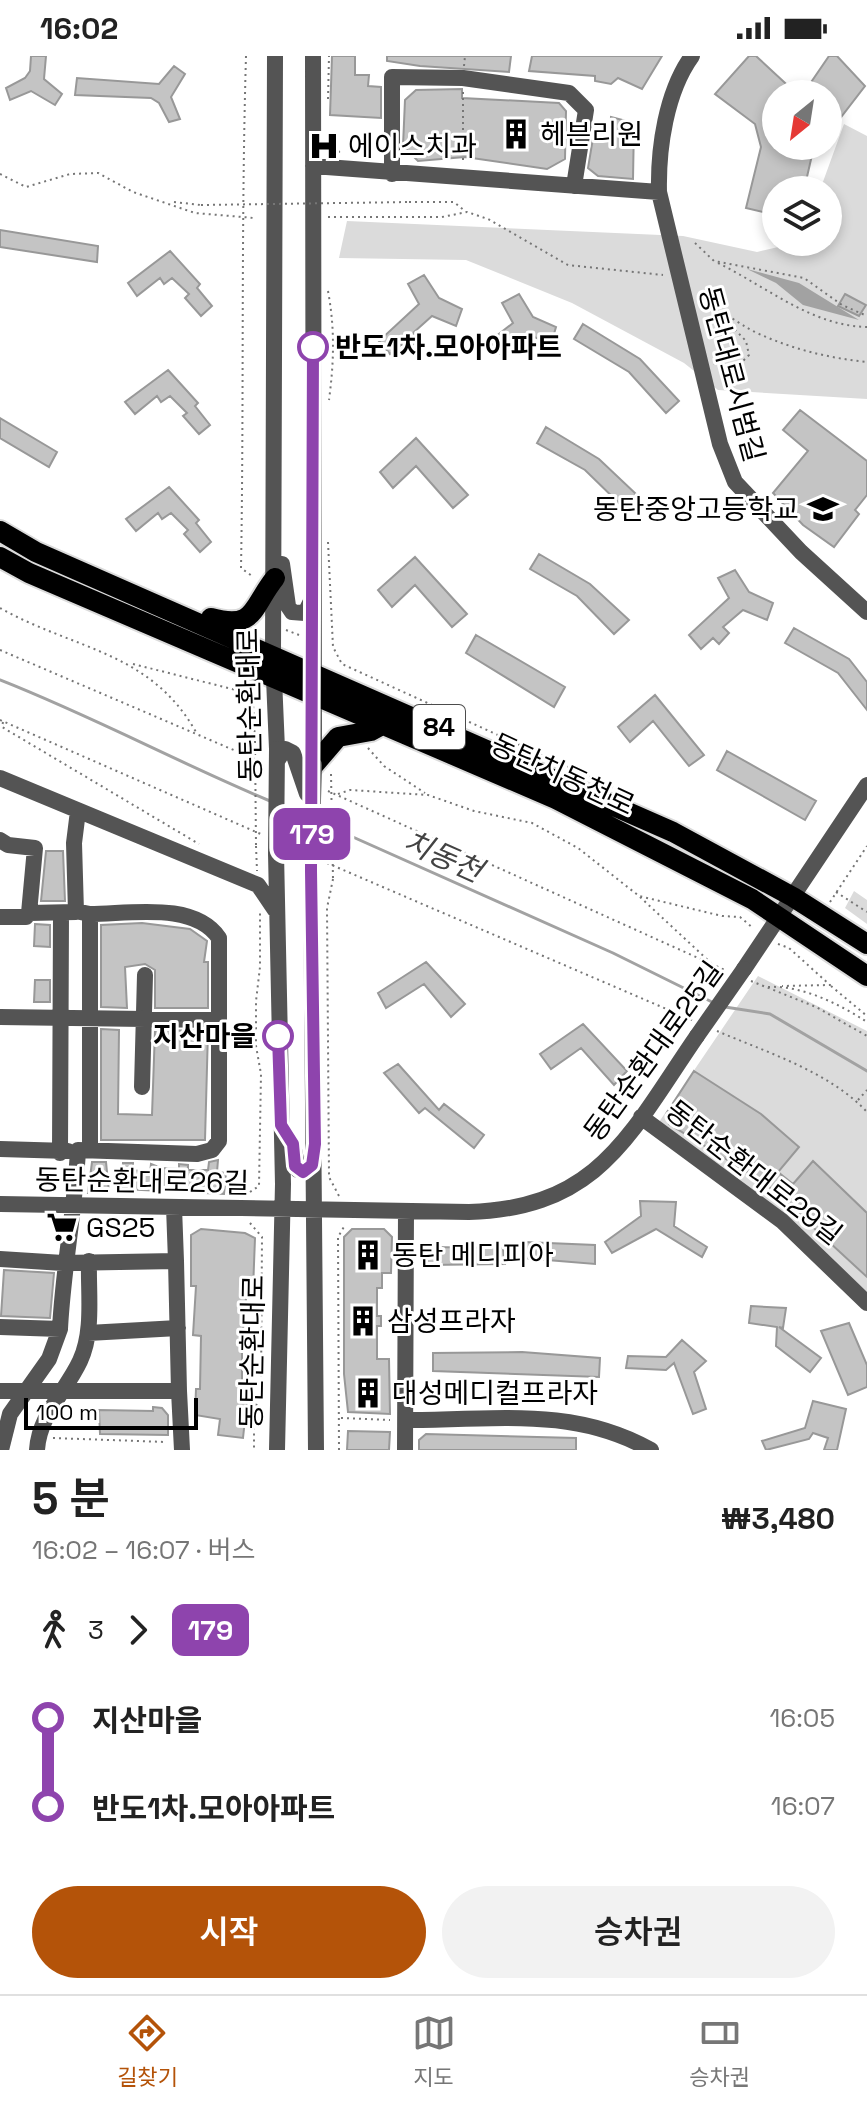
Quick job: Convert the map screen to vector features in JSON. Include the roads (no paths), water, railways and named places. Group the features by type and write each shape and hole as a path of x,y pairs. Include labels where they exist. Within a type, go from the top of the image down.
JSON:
{"main road":[{"name":"동탄치동천로","path":"0,531 36,552 673,832 793,897 867,944"},
{"name":"동탄치동천로","path":"0,557 29,573 556,799 673,857 780,917 867,976"},
{"path":"198,622 210,618 232,624 251,617 275,578"},
{"path":"322,769 338,737 371,731 382,725"}],"street":[{"name":"동탄순환대로","path":"275,56 276,557 273,655 282,1210 277,1450"},
{"path":"313,56 313,672 322,769 312,807 316,1450"},
{"name":"동탄대로시범길","path":"692,56 684,68 668,115 658,161 659,192 678,276 702,360 713,418 735,482 801,552 867,612"},
{"path":"392,174 392,77 463,78 569,93 586,110 574,186"},
{"path":"313,166 659,192"},
{"path":"276,557 286,569 286,596 292,612 305,613 313,596"},
{"path":"274,758 285,749 293,753 312,807"},
{"path":"0,778 258,885 276,911"},
{"name":"동탄순환대로25길","path":"314,1211 496,1212 546,1200 579,1184 603,1165 641,1117 867,785"},
{"path":"1,1450 10,1414 49,1359 60,1329 63,1263 84,1150 90,1018 75,913 74,843 78,811"},
{"path":"0,840 8,845 35,848 26,917 0,917"},
{"path":"258,885 275,853"},
{"path":"0,908 75,913 182,914 212,929 219,938 219,1141 212,1150 197,1154 84,1150 60,1153 0,1149"},
{"path":"60,1153 63,1017 75,913"},
{"path":"142,1087 145,975"},
{"path":"0,1017 217,1020"},
{"name":"동탄순환대로29길","path":"641,1117 782,1221 867,1303"},
{"path":"281,1125 293,1144 298,1170 307,1171 312,1165 315,1144"},
{"name":"동탄순환대로26길","path":"0,1204 314,1211"},
{"path":"174,1207 182,1446"},
{"path":"405,1450 406,1211"},
{"path":"0,1259 63,1263 176,1261"},
{"path":"38,1444 60,1394 80,1360 88,1333 89,1261"},
{"path":"0,1327 60,1329"},
{"path":"88,1333 178,1328"},
{"path":"0,1391 60,1394 179,1391"},
{"path":"407,1420 565,1419 611,1429 651,1450"}],"waterway":[{"name":"치동천","path":"0,680 270,801"},
{"name":"치동천","path":"284,807 307,817"},
{"name":"치동천","path":"317,821 613,953 714,1003"},
{"name":"치동천","path":"725,1007 770,1014 867,1071"}],"place":[{"name":"헤븐리원","path":"516,134"},
{"name":"에이스치과","path":"324,146"},
{"name":"반도1차.모아아파트","path":"313,347"},
{"name":"동탄중앙고등학교","path":"823,509"},
{"name":"지산마을","path":"278,1036"},
{"name":"GS25","path":"62,1227"},
{"name":"동탄 메디피아","path":"368,1255"},
{"name":"삼성프라자","path":"363,1321"},
{"name":"대성메디컬프라자","path":"368,1393"}]}
